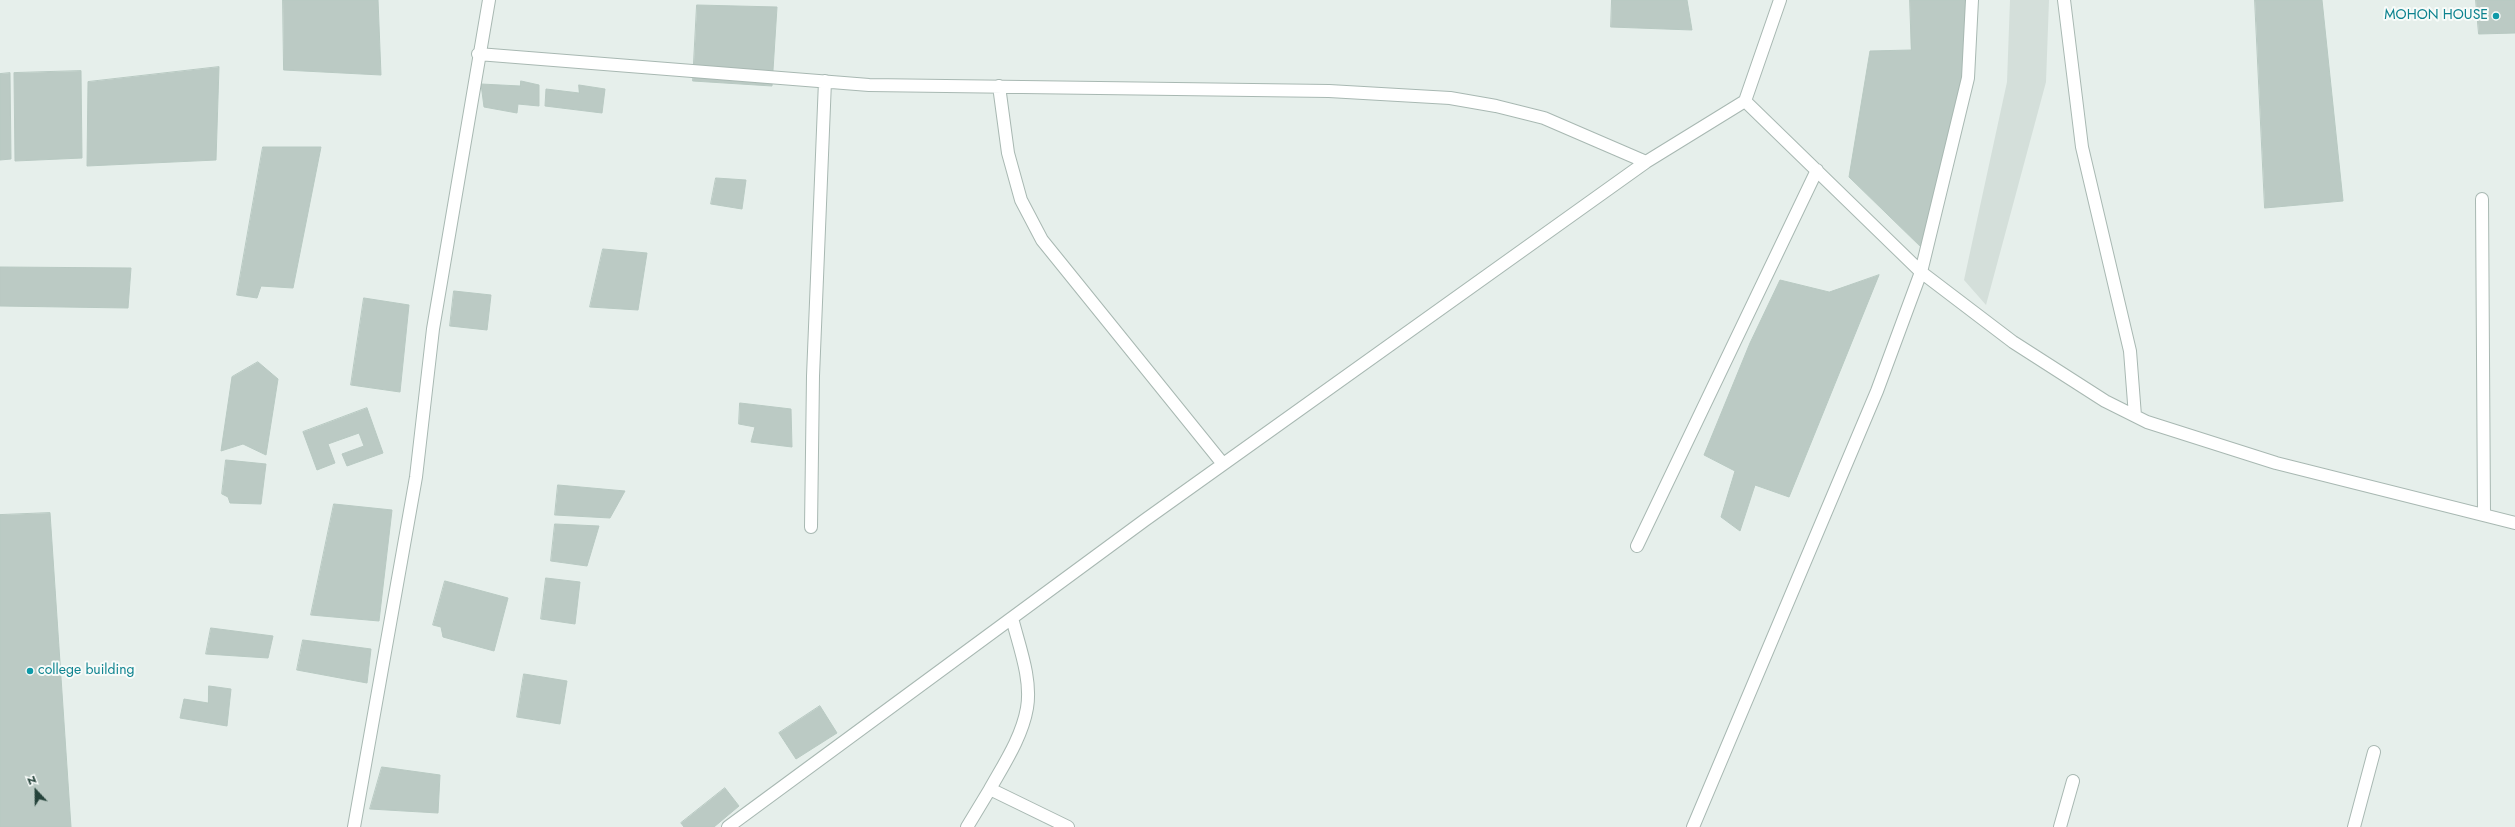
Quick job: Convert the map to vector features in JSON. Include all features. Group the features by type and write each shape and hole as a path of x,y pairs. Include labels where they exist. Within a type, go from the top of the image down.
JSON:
{"street":[{"path":"354,827 416,476 434,329 478,54 489,0"},
{"path":"728,827 1223,464 1646,162 1745,101 1780,0"},
{"path":"1693,827 1877,391 1921,272 1968,78 1972,0"},
{"path":"2064,0 2082,147 2130,351 2135,416"},
{"path":"478,54 869,84 1329,91 1450,98 1496,106 1544,118 1646,162"},
{"path":"811,527 813,376 825,81"},
{"path":"999,86 1008,154 1019,193 1042,240 1223,464"},
{"path":"1745,101 1921,272 2013,342 2105,401 2147,422 2276,463 2515,523"},
{"path":"1637,546 1817,170"},
{"path":"2482,199 2484,515"},
{"path":"967,827 1016,743 1027,708 1026,670 1012,618"},
{"path":"2354,827 2374,752"},
{"path":"2060,827 2073,781"},
{"path":"990,789 1068,827"}],"shaded area":[{"path":"2010,0 2049,0 2046,82 1986,305 1964,280 2007,82"}],"building":[{"path":"283,0 378,0 381,75 284,70"},
{"path":"1612,0 1687,0 1692,30 1611,27"},
{"path":"1910,0 1967,0 1973,79 1923,249 1849,177 1870,51 1911,50"},
{"path":"2255,0 2322,0 2343,201 2265,208"},
{"name":"MOHON HOUSE","path":"2476,0 2515,0 2515,33 2479,34"},
{"path":"697,5 777,7 772,86 693,81"},
{"path":"219,67 216,160 87,166 88,82"},
{"path":"81,71 82,158 15,161 14,73"},
{"path":"10,73 11,159 0,160 0,74"},
{"path":"521,81 539,85 539,106 518,104 517,113 484,107 481,84 520,86"},
{"path":"579,85 605,89 602,113 545,106 546,89 579,93"},
{"path":"263,147 321,147 293,288 261,286 257,298 237,295"},
{"path":"716,178 746,180 742,209 711,204"},
{"path":"603,249 647,253 638,310 590,307"},
{"path":"0,267 131,268 128,308 0,306"},
{"path":"1879,275 1789,497 1755,485 1740,531 1721,517 1735,471 1704,455 1750,343 1780,280 1829,292"},
{"path":"454,291 491,295 487,330 450,326"},
{"path":"364,298 409,305 400,392 351,385"},
{"path":"258,362 278,379 266,455 243,444 221,451 232,377"},
{"path":"740,403 791,409 792,447 751,442 755,427 739,424"},
{"path":"367,408 383,453 347,466 342,454 364,446 359,433 328,444 335,463 317,470 303,432"},
{"path":"226,460 266,464 261,504 230,503 228,497 222,494"},
{"path":"558,485 625,491 610,518 555,515"},
{"path":"334,504 392,510 379,621 311,615"},
{"name":"college building","path":"50,513 71,827 0,827 0,515"},
{"path":"555,524 599,526 587,566 551,561"},
{"path":"546,578 580,582 575,624 541,619"},
{"path":"445,581 508,598 494,651 443,637 441,627 433,625"},
{"path":"211,628 273,636 268,658 206,654"},
{"path":"303,640 371,649 367,683 297,670"},
{"path":"524,674 567,681 560,724 517,717"},
{"path":"209,686 231,689 227,726 180,718 184,699 208,703"},
{"path":"820,706 837,733 796,759 779,733"},
{"path":"382,767 440,775 438,813 370,809"},
{"path":"725,788 739,806 714,827 684,827 681,823"}],"place":[{"name":"MOHON HOUSE","path":"2496,16"},
{"name":"college building","path":"30,671"}]}
